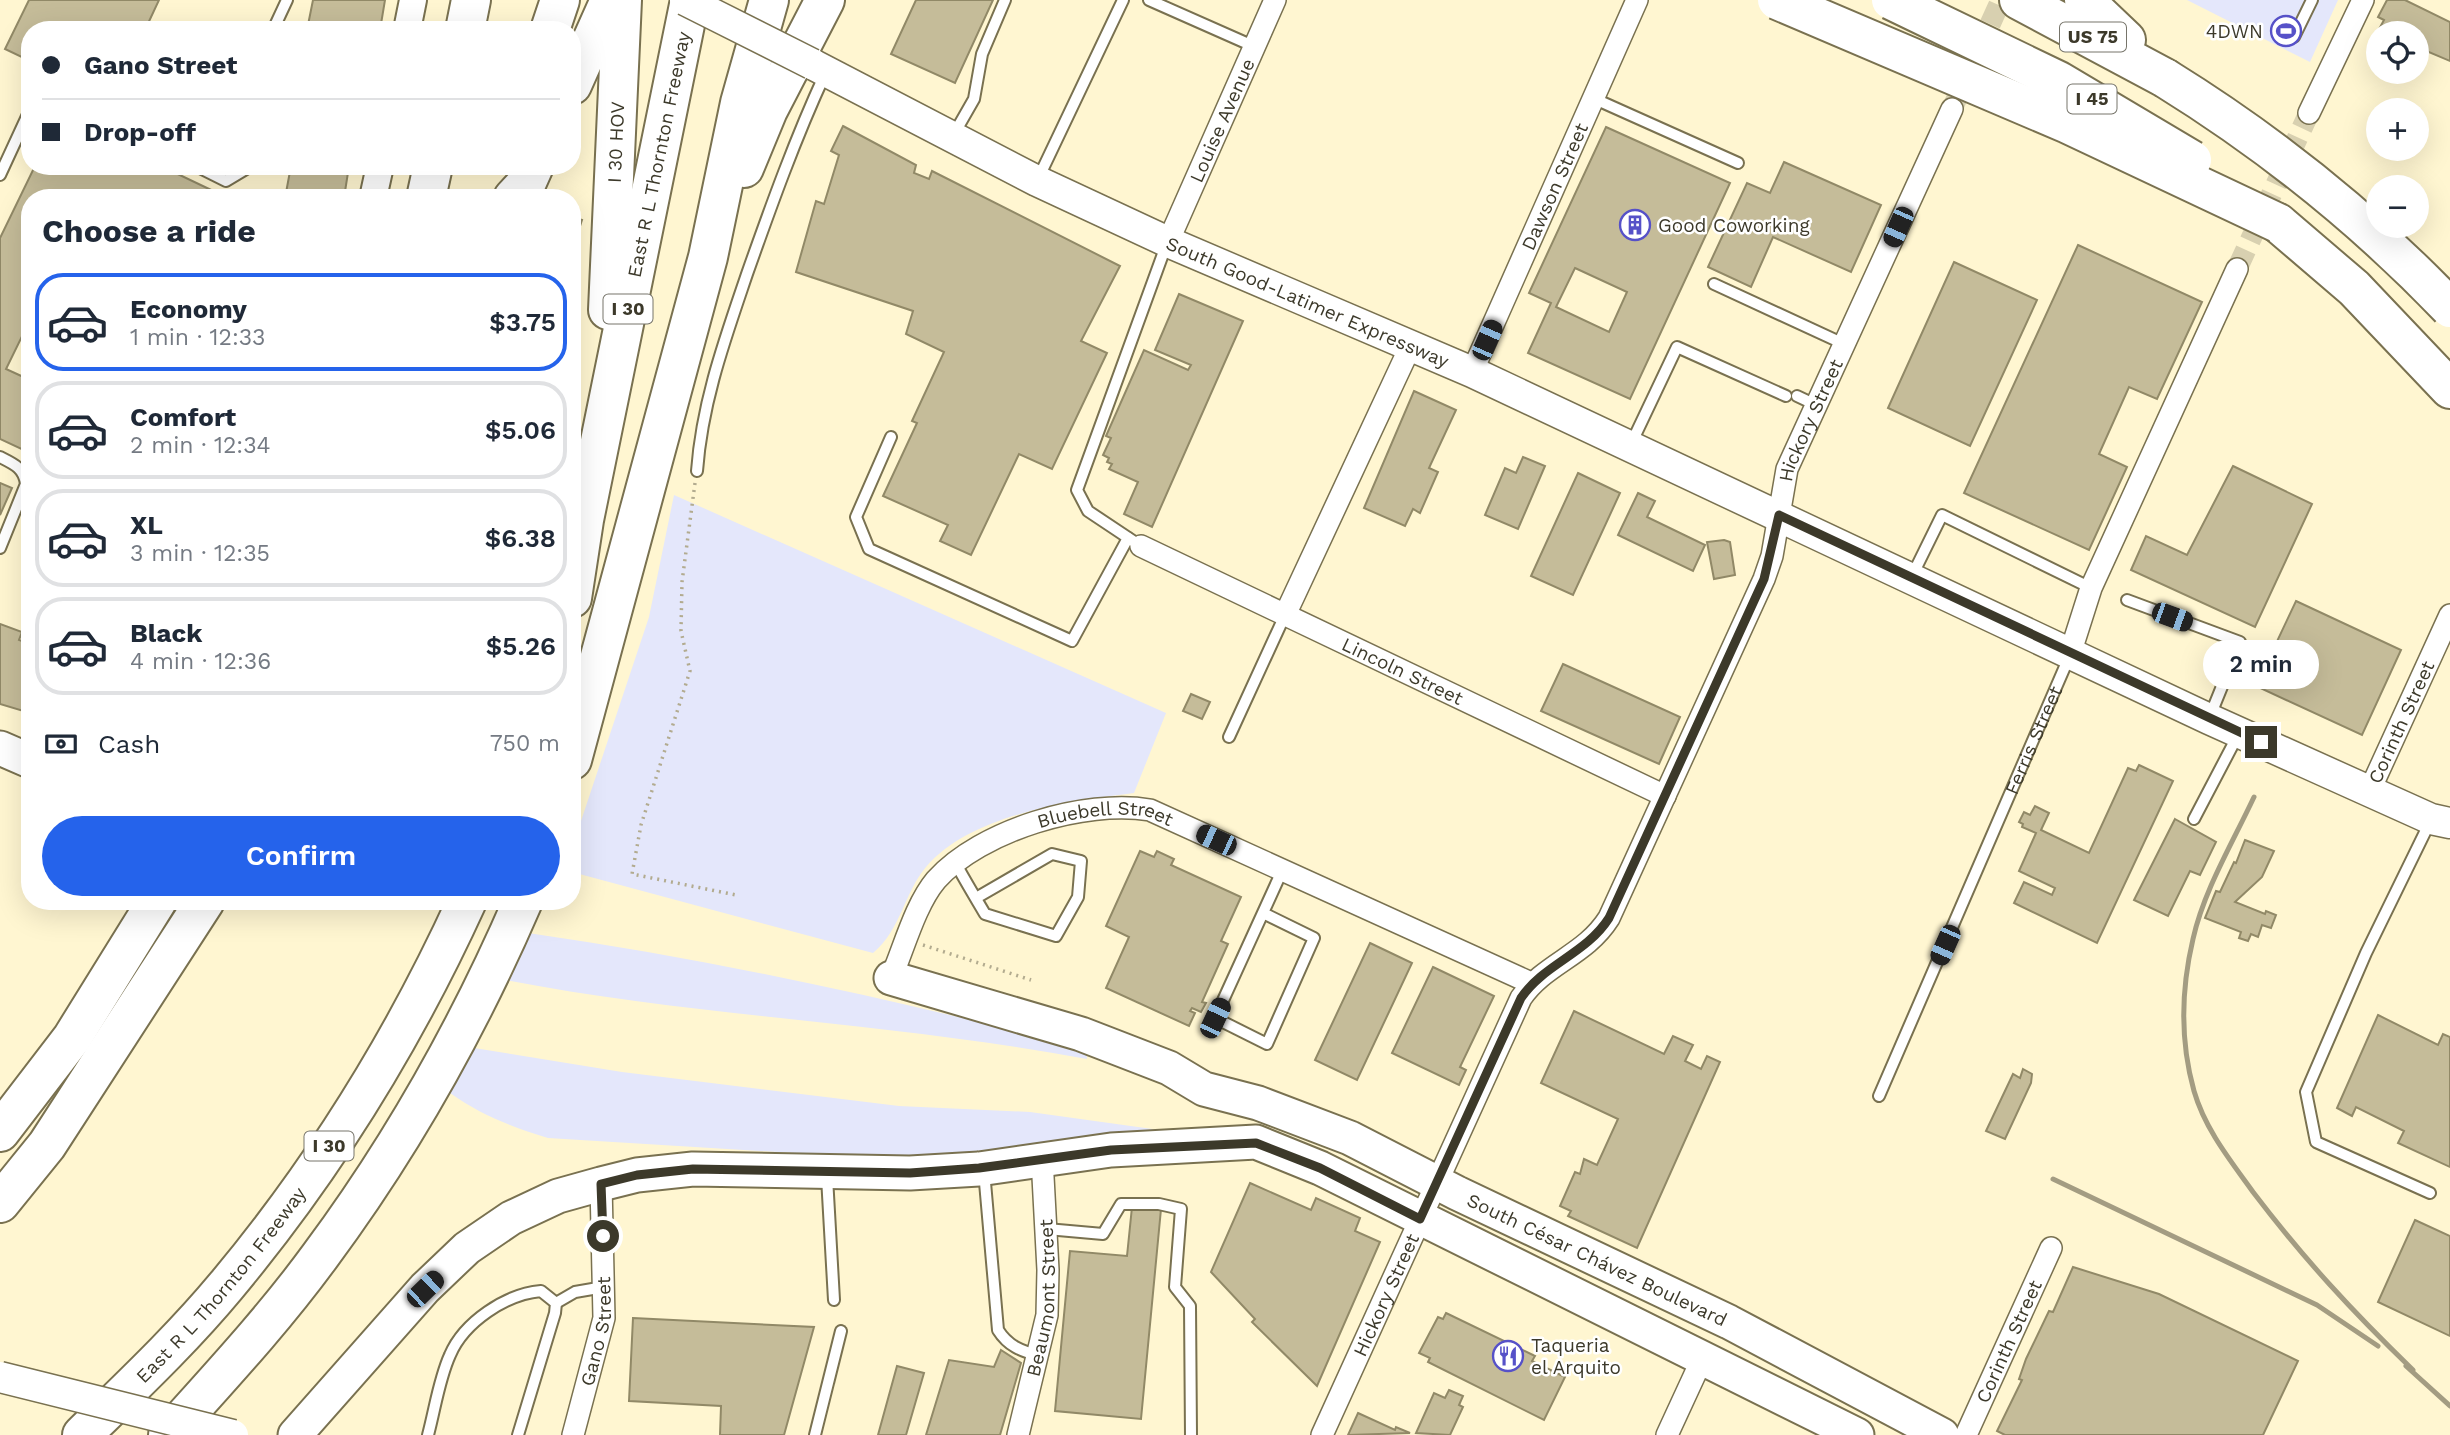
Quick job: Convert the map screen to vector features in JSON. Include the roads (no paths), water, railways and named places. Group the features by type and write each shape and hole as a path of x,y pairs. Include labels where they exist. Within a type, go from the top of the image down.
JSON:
{"highway":[{"path":"455,21 457,0"},
{"path":"467,21 471,0"},
{"path":"553,21 560,0"},
{"path":"581,65 610,0"},
{"name":"I 30 HOV","path":"598,452 610,285 622,0"},
{"name":"East R L Thornton Freeway","path":"581,547 598,452 658,167 687,0"},
{"path":"581,727 708,257 740,103 769,0"},
{"path":"708,257 768,110 825,0"},
{"path":"1777,0 2068,124 2278,223"},
{"name":"I 45","path":"1891,0 2112,111 2194,161 2278,223 2354,288 2450,389"},
{"name":"US 75","path":"2019,0 2165,78"},
{"path":"2084,0 2165,78 2226,117 2317,184 2399,257 2450,308"},
{"path":"0,1132 72,1038 151,910"},
{"path":"0,1233 47,1145 199,910"},
{"name":"East R L Thornton Freeway","path":"82,1435 225,1288 293,1200 401,1031 462,910"},
{"path":"169,1435 320,1257 399,1140 486,986 519,910"},
{"path":"0,1203 47,1145"}],"main road":[{"name":"South Good-Latimer Expressway","path":"687,0 1037,181 1168,242 1411,345 1631,444 2070,654 2444,827"},
{"path":"0,748 21,757"},
{"name":"South César Chávez Boulevard","path":"891,978 1081,1034 1169,1068 1204,1089 1258,1103 1350,1138 1729,1322 1942,1435"},
{"name":"South César Chávez Boulevard","path":"1042,1158 1111,1150 1256,1143 1320,1168 1857,1435"},
{"path":"295,1435 425,1289 467,1248 511,1218 558,1196 637,1175 693,1169 826,1174 910,1173 984,1168 1042,1158"},
{"path":"0,1377 233,1435"}],"street":[{"path":"409,21 413,0"},
{"name":"Louise Avenue","path":"1168,242 1275,0"},
{"name":"Dawson Street","path":"1472,372 1637,0"},
{"path":"2309,113 2363,0"},
{"name":"Hickory Street","path":"1322,1435 1521,998 1531,983 1572,957 1599,934 1665,796 1764,579 1779,515 1800,399 1844,344 1952,109"},
{"name":"Ferris Street","path":"2070,654 2091,588 2236,269"},
{"path":"1285,615 1411,345"},
{"name":"Lincoln Street","path":"1135,542 1665,796"},
{"name":"Corinth Street","path":"2369,792 2450,615"},
{"name":"Bluebell Street","path":"891,978 934,882 955,862 982,844 1020,828 1070,813 1122,805 1150,810 1531,983"},
{"name":"Beaumont Street","path":"1018,1435 1040,1356 1047,1315 1047,1229 1042,1158"},
{"name":"Gano Street","path":"573,1435 601,1339 604,1287 601,1184"},
{"name":"Corinth Street","path":"1966,1435 2051,1248"},
{"path":"1667,1435 1703,1357"}],"lane":[{"path":"277,21 287,0"},
{"path":"952,137 974,99 982,54 1005,0"},
{"path":"1037,181 1123,0"},
{"path":"1149,0 1253,46"},
{"path":"2294,37 2312,0"},
{"path":"697,471 700,431 720,355 801,127 819,68"},
{"path":"1595,99 1738,163"},
{"path":"0,175 21,130"},
{"path":"214,175 226,181 236,175"},
{"path":"891,437 856,517 869,549 1072,641 1135,542 1088,511 1077,490 1168,242"},
{"path":"1714,284 1844,344"},
{"path":"1631,444 1676,347 1800,399"},
{"path":"0,457 21,470"},
{"path":"0,548 21,496"},
{"path":"1911,578 1942,515 2091,588"},
{"path":"2127,600 2240,642 2209,719"},
{"path":"1229,737 1285,615"},
{"name":"Ferris Street","path":"1879,1096 2070,654"},
{"path":"2194,819 2239,732"},
{"path":"2430,1193 2316,1142 2306,1092 2366,953 2444,827"},
{"path":"955,862 975,898 985,914 1056,936 1078,897 1081,861 1052,854 975,898"},
{"path":"1263,913 1314,938 1267,1044 1215,1018 1282,871"},
{"path":"984,1168 998,1330 1004,1340 1019,1350 1040,1356"},
{"path":"826,1174 834,1300"},
{"path":"1047,1229 1103,1234 1121,1204 1159,1204 1181,1209 1175,1287 1190,1306 1191,1435"},
{"path":"518,1435 556,1303 575,1292 604,1287"},
{"path":"428,1435 450,1353 476,1321 501,1301 523,1293 541,1291 556,1303"},
{"path":"815,1435 841,1331"}],"tunnel":[{"path":"1952,109 2001,0"},
{"path":"2237,269 2309,113"}],"railway":[{"path":"2254,797 2204,902 2189,958 2184,996 2184,1034 2194,1091 2219,1144 2253,1192 2329,1284 2413,1370"},
{"path":"2053,1179 2317,1305 2378,1346"},
{"path":"2406,1366 2450,1406"}],"place":[{"name":"4DWN","path":"2286,31"},
{"name":"Good Coworking","path":"1635,225"},
{"name":"Taqueria el Arquito","path":"1508,1356"}]}
